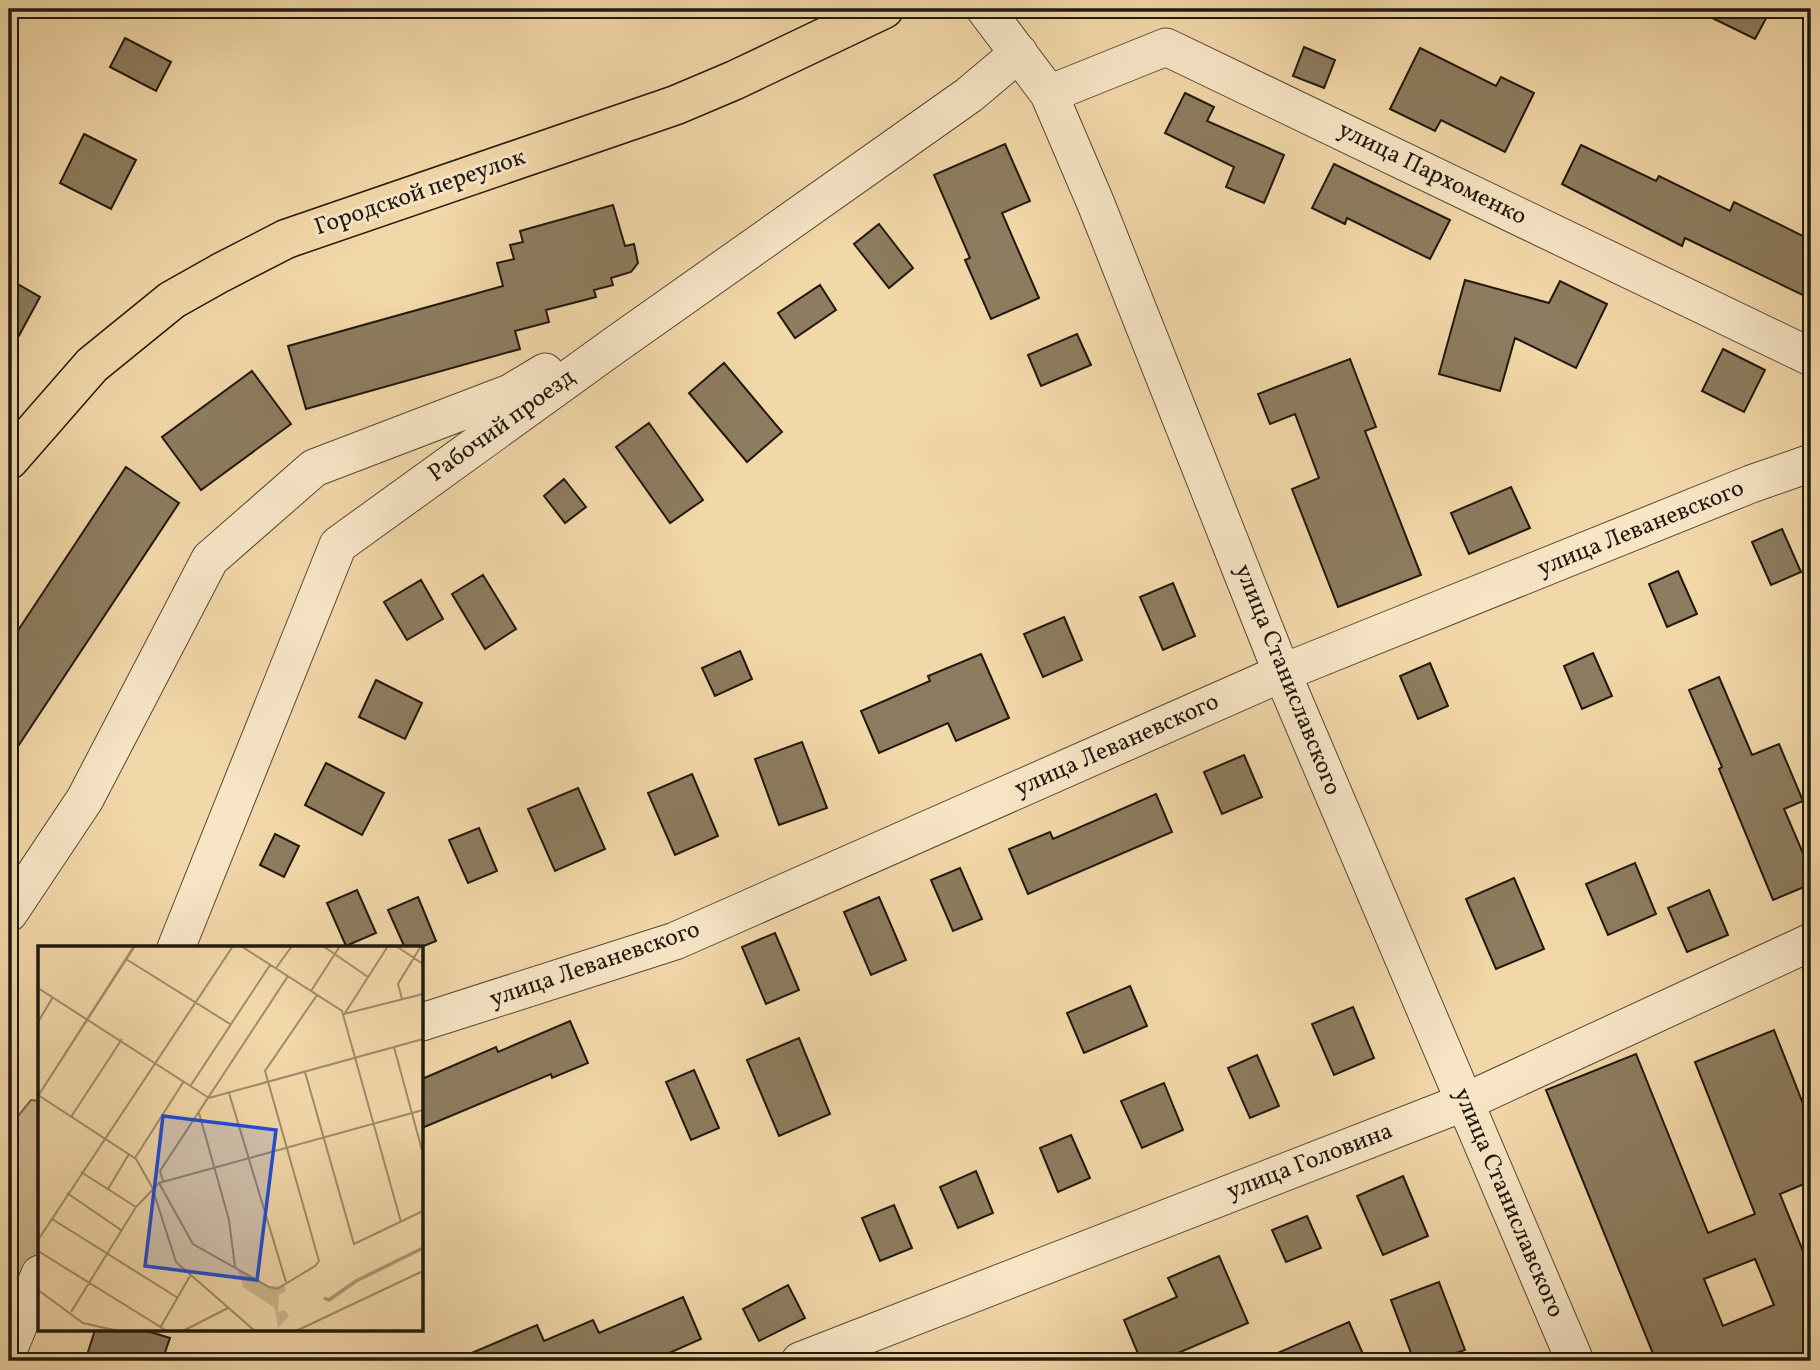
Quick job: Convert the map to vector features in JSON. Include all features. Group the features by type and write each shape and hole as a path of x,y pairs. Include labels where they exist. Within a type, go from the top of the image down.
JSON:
{"main road":[{"name":"Городской переулок","path":"9,460 92,365 172,300 231,267 286,239 676,105 884,9"}],"street":[{"name":"улица Станиславского","path":"985,9 1049,94 1096,204 1282,673 1575,1361"},
{"name":"улица Пархоменко","path":"1049,94 1166,47 1811,357"},
{"name":"Рабочий проезд","path":"177,946 338,545 969,95 1019,53"},
{"path":"9,913 20,874 85,799 209,559 314,468 510,393 548,370 615,345"},
{"name":"улица Леваневского","path":"424,1021 676,941 1282,673 1738,489 1811,463"},
{"name":"улица Головина","path":"800,1361 1465,1102 1811,942"},
{"path":"9,1348 38,1278"}],"shaded area":[{"path":"31,1100 38,1101 38,1275 9,1345 9,1127"}],"building":[{"path":"1694,9 1771,9 1755,39"},
{"path":"125,38 171,62 156,91 110,67"},
{"path":"1304,47 1335,60 1324,88 1293,76"},
{"path":"1420,48 1496,86 1501,77 1534,93 1505,152 1441,120 1435,131 1390,109"},
{"path":"1185,93 1214,107 1207,121 1284,155 1264,203 1226,187 1234,167 1165,133"},
{"path":"84,134 136,160 111,209 60,183"},
{"path":"1005,144 1030,201 1002,213 1039,298 991,319 965,260 970,258 934,175"},
{"path":"1581,145 1656,181 1659,176 1730,211 1734,202 1811,240 1811,299 1685,238 1682,246 1562,184"},
{"path":"1334,164 1450,220 1430,259 1347,218 1345,224 1312,208"},
{"path":"613,205 625,246 634,244 638,263 631,272 611,278 613,285 594,290 596,297 546,310 549,322 515,331 520,349 306,409 288,346 503,286 497,263 514,259 510,245 523,242 520,231"},
{"path":"879,224 913,268 889,288 854,244"},
{"path":"9,279 40,297 9,354"},
{"path":"1465,280 1549,303 1560,281 1607,304 1576,368 1515,338 1500,391 1439,374"},
{"path":"820,285 836,310 795,338 778,313"},
{"path":"1077,334 1091,365 1041,386 1028,355"},
{"path":"1723,349 1765,370 1744,412 1702,391"},
{"path":"1350,359 1376,427 1365,431 1421,575 1338,607 1292,489 1319,478 1295,414 1270,424 1258,394"},
{"path":"724,363 782,432 747,462 689,393"},
{"path":"252,371 291,424 201,490 162,437"},
{"path":"649,423 703,500 670,523 616,447"},
{"path":"126,467 179,503 9,760 9,644"},
{"path":"564,479 586,507 565,523 544,496"},
{"path":"1511,487 1530,528 1469,554 1451,513"},
{"path":"1782,529 1801,572 1771,585 1752,542"},
{"path":"1678,571 1697,614 1667,627 1649,584"},
{"path":"483,575 516,629 485,649 452,594"},
{"path":"421,580 443,619 407,640 384,602"},
{"path":"1173,583 1195,636 1163,650 1140,597"},
{"path":"1064,617 1082,660 1043,677 1024,634"},
{"path":"740,651 752,679 715,696 702,668"},
{"path":"1593,653 1612,696 1582,709 1564,666"},
{"path":"981,654 1009,718 956,741 948,723 879,753 861,711 930,681 928,676"},
{"path":"1430,663 1448,706 1418,719 1400,676"},
{"path":"1719,677 1752,755 1779,744 1803,801 1784,809 1811,872 1811,884 1773,900 1689,690"},
{"path":"376,680 422,703 405,739 359,717"},
{"path":"802,742 827,808 779,825 755,759"},
{"path":"1244,755 1262,797 1222,814 1204,772"},
{"path":"326,763 384,793 362,835 305,805"},
{"path":"692,774 718,836 675,855 648,793"},
{"path":"578,788 605,849 555,871 528,809"},
{"path":"1156,794 1172,832 1028,894 1009,849 1050,832 1053,839"},
{"path":"479,828 497,871 468,883 449,840"},
{"path":"275,834 299,846 284,877 260,865"},
{"path":"1635,863 1656,914 1608,935 1586,884"},
{"path":"960,868 982,919 953,931 931,880"},
{"path":"1514,878 1544,949 1496,969 1466,899"},
{"path":"357,890 376,933 346,946 327,903"},
{"path":"1709,890 1728,935 1687,952 1668,908"},
{"path":"418,897 436,941 424,946 404,946 388,910"},
{"path":"879,897 906,960 871,975 844,912"},
{"path":"775,933 799,990 766,1004 742,947"},
{"path":"1130,986 1147,1026 1084,1053 1067,1013"},
{"path":"1353,1007 1374,1058 1334,1075 1312,1024"},
{"path":"570,1021 588,1063 552,1078 551,1074 424,1127 424,1078 496,1047 498,1052"},
{"path":"1774,1030 1811,1124 1811,1181 1780,1194 1811,1271 1811,1361 1656,1361 1546,1090 1636,1054 1708,1233 1755,1214 1695,1062","holes":["1755,1259 1774,1305 1723,1326 1704,1279"]},
{"path":"799,1038 830,1114 779,1136 747,1060"},
{"path":"1257,1055 1279,1106 1250,1118 1228,1068"},
{"path":"694,1070 719,1128 691,1140 666,1082"},
{"path":"1164,1083 1183,1130 1142,1148 1121,1101"},
{"path":"1071,1135 1090,1178 1058,1192 1040,1148"},
{"path":"976,1171 993,1213 958,1228 940,1187"},
{"path":"1403,1176 1428,1236 1383,1255 1357,1196"},
{"path":"894,1205 912,1248 880,1261 862,1218"},
{"path":"1307,1216 1321,1248 1286,1262 1272,1230"},
{"path":"1219,1256 1248,1323 1178,1353 1182,1361 1141,1361 1124,1320 1177,1297 1168,1278"},
{"path":"1439,1282 1465,1350 1434,1361 1414,1361 1391,1300"},
{"path":"788,1285 805,1318 759,1341 743,1309"},
{"path":"683,1297 701,1339 651,1361 453,1361 537,1325 544,1341 593,1320 599,1333"},
{"path":"1349,1322 1366,1361 1259,1361"},
{"path":"94,1332 150,1332 170,1338 162,1361 108,1361 87,1355"}]}
